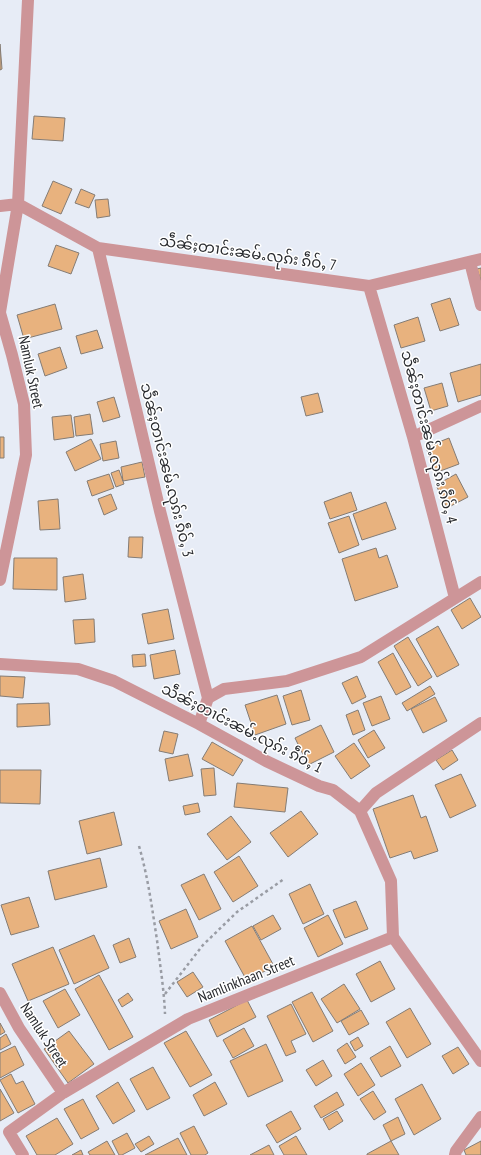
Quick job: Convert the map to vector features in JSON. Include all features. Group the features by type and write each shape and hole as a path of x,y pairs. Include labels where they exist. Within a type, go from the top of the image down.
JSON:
{"street":[{"name":"Namluk Street","path":"0,580 26,455 24,404 0,313 18,204 28,0"},
{"path":"0,206 18,204"},
{"name":"သဵၼ်ႈတၢင်းၼမ်ႉလုၵ်း ၵဵဝ်ႇ 7","path":"18,204 98,248 370,286 475,261"},
{"name":"သဵၼ်ႈတၢင်းၼမ်ႉလုၵ်း ၵဵဝ်ႇ 3","path":"98,248 158,503 208,698"},
{"path":"475,261 481,305"},
{"name":"သဵၼ်ႈတၢင်းၼမ်ႉလုၵ်း ၵဵဝ်ႇ 4","path":"370,286 413,437 455,598"},
{"path":"413,437 481,406"},
{"path":"199,724 208,698 224,689 288,681 361,657 481,582"},
{"name":"သဵၼ်ႈတၢင်းၼမ်ႉလုၵ်း ၵဵဝ်ႇ 1","path":"0,664 78,669 114,681 199,724 266,761 319,786 333,790 360,811 392,881 393,937"},
{"path":"360,811 376,793 481,723"},
{"path":"393,937 481,1061"},
{"name":"Namlinkhaan Street","path":"20,1154 9,1132 63,1093 188,1019 393,937"},
{"name":"Namluk Street","path":"0,993 19,1028 63,1093"},
{"path":"454,1155 456,1150 481,1117"}],"path":[{"path":"139,846 146,870 165,994 166,1032"},
{"path":"165,994 203,944 237,912 284,879"}],"building":[{"path":"0,44 2,69 0,70"},
{"path":"34,116 65,118 63,141 32,139"},
{"path":"53,181 72,189 61,214 42,206"},
{"path":"81,189 95,195 89,208 75,203"},
{"path":"108,199 110,216 97,218 95,200"},
{"path":"56,245 79,253 71,274 48,266"},
{"path":"481,268 481,281 477,269"},
{"path":"450,298 459,325 440,331 431,304"},
{"path":"55,304 62,329 24,339 17,315"},
{"path":"418,317 425,341 401,348 394,325"},
{"path":"97,330 103,348 81,354 76,336"},
{"path":"60,347 67,368 45,376 38,354"},
{"path":"481,364 481,395 458,402 450,373"},
{"path":"442,383 448,406 431,411 424,388"},
{"path":"318,393 323,412 306,416 301,397"},
{"path":"114,397 120,417 103,422 97,402"},
{"path":"90,414 93,434 76,436 74,417"},
{"path":"71,415 74,437 54,440 52,417"},
{"path":"0,437 4,437 4,458 0,458"},
{"path":"449,438 459,464 435,473 426,447"},
{"path":"91,439 101,459 75,471 66,452"},
{"path":"116,441 119,458 103,461 100,444"},
{"path":"142,462 145,477 123,481 121,467"},
{"path":"119,470 124,484 116,487 111,473"},
{"path":"109,474 114,488 92,496 87,481"},
{"path":"456,474 468,497 447,508 436,485"},
{"path":"351,492 357,510 330,519 324,502"},
{"path":"111,494 117,509 104,515 98,499"},
{"path":"58,499 60,529 40,530 38,501"},
{"path":"386,502 396,529 362,540 353,514"},
{"path":"349,516 359,545 339,553 328,523"},
{"path":"129,537 143,537 142,558 128,557"},
{"path":"376,548 379,558 387,555 398,587 355,601 342,559"},
{"path":"14,558 57,558 57,590 13,589"},
{"path":"83,574 86,599 65,602 63,577"},
{"path":"470,598 481,617 462,629 451,610"},
{"path":"168,609 174,639 148,644 142,614"},
{"path":"94,619 95,642 75,644 73,620"},
{"path":"438,626 459,665 437,677 416,639"},
{"path":"408,637 432,677 418,686 394,646"},
{"path":"175,650 180,674 154,679 150,655"},
{"path":"393,653 411,687 396,695 378,662"},
{"path":"145,654 146,666 133,667 132,655"},
{"path":"0,676 25,677 23,698 0,696"},
{"path":"357,676 366,697 352,704 342,683"},
{"path":"430,686 435,694 407,711 402,703"},
{"path":"301,690 310,720 292,725 283,696"},
{"path":"277,695 286,724 255,735 245,705"},
{"path":"381,696 390,719 372,726 363,703"},
{"path":"435,697 447,721 423,733 411,709"},
{"path":"49,703 50,725 17,727 17,704"},
{"path":"358,710 365,730 353,735 346,715"},
{"path":"321,725 334,752 308,765 295,738"},
{"path":"374,730 385,748 368,758 358,740"},
{"path":"164,731 178,734 173,754 159,751"},
{"path":"212,742 243,760 233,776 202,759"},
{"path":"354,743 370,766 351,779 335,756"},
{"path":"452,750 458,760 443,770 436,760"},
{"path":"188,754 193,776 169,781 165,759"},
{"path":"214,768 216,795 204,796 201,769"},
{"path":"0,770 41,770 40,804 0,803"},
{"path":"461,774 476,806 450,818 435,785"},
{"path":"237,783 288,788 285,812 234,807"},
{"path":"413,795 421,818 426,816 438,851 414,859 411,851 390,858 373,809"},
{"path":"198,803 200,812 185,815 183,806"},
{"path":"301,811 318,834 288,857 270,833"},
{"path":"114,812 122,845 87,854 79,821"},
{"path":"231,816 251,842 227,860 207,834"},
{"path":"239,856 258,886 233,902 214,872"},
{"path":"100,858 107,887 55,900 48,871"},
{"path":"204,874 221,909 199,920 181,885"},
{"path":"310,884 324,914 303,924 289,894"},
{"path":"29,897 39,927 11,935 1,905"},
{"path":"356,901 368,929 345,938 333,910"},
{"path":"186,909 198,937 171,949 159,921"},
{"path":"273,915 281,929 261,940 253,926"},
{"path":"328,915 343,944 318,957 304,928"},
{"path":"252,926 274,966 247,981 225,941"},
{"path":"94,935 109,968 74,984 59,950"},
{"path":"129,938 136,957 120,963 113,945"},
{"path":"53,947 69,984 28,1001 12,964"},
{"path":"380,961 395,989 371,1002 356,974"},
{"path":"193,972 203,987 187,997 177,982"},
{"path":"99,975 133,1037 109,1050 75,989"},
{"path":"344,984 360,1009 337,1023 321,999"},
{"path":"65,989 80,1015 58,1028 43,1001"},
{"path":"312,992 333,1031 313,1042 292,1002"},
{"path":"128,993 133,1000 122,1007 118,1000"},
{"path":"247,1000 256,1017 217,1037 209,1020"},
{"path":"291,1004 306,1034 291,1041 296,1052 286,1056 267,1016"},
{"path":"410,1008 431,1044 407,1058 386,1022"},
{"path":"361,1010 369,1024 349,1035 341,1021"},
{"path":"0,1023 5,1032 0,1035"},
{"path":"244,1028 254,1046 233,1058 223,1040"},
{"path":"69,1031 94,1064 68,1083 44,1049"},
{"path":"186,1031 212,1075 190,1087 164,1043"},
{"path":"6,1034 11,1044 0,1050 0,1038"},
{"path":"358,1037 363,1046 355,1051 350,1042"},
{"path":"347,1043 356,1057 345,1064 337,1050"},
{"path":"266,1044 283,1081 248,1097 230,1061"},
{"path":"15,1046 24,1065 0,1078 0,1053"},
{"path":"390,1046 401,1066 381,1077 370,1058"},
{"path":"458,1047 469,1064 453,1074 442,1056"},
{"path":"323,1060 332,1076 316,1086 306,1070"},
{"path":"361,1063 375,1085 358,1096 344,1074"},
{"path":"153,1067 170,1098 147,1110 130,1079"},
{"path":"11,1074 16,1084 23,1081 35,1104 18,1113 0,1080"},
{"path":"118,1082 135,1111 113,1124 96,1096"},
{"path":"215,1082 227,1104 204,1116 193,1095"},
{"path":"422,1084 441,1119 414,1135 395,1099"},
{"path":"0,1089 14,1113 0,1121"},
{"path":"373,1091 386,1112 374,1120 360,1099"},
{"path":"337,1092 344,1105 321,1118 314,1106"},
{"path":"83,1099 99,1129 81,1139 64,1109"},
{"path":"291,1111 301,1129 277,1143 266,1125"},
{"path":"337,1111 343,1121 329,1130 323,1119"},
{"path":"398,1117 405,1134 391,1141 383,1125"},
{"path":"57,1118 73,1144 55,1155 37,1155 26,1136"},
{"path":"194,1126 208,1153 205,1155 191,1155 180,1133"},
{"path":"127,1133 135,1148 122,1155 119,1155 112,1141"},
{"path":"149,1136 154,1144 141,1152 135,1144"},
{"path":"296,1136 307,1155 284,1155 279,1146"},
{"path":"178,1138 187,1155 145,1155"},
{"path":"107,1141 115,1155 90,1155 88,1152"},
{"path":"391,1141 399,1155 367,1155 367,1154"},
{"path":"481,1141 481,1155 466,1155 464,1150"},
{"path":"269,1145 274,1155 250,1155"},
{"path":"81,1150 83,1155 72,1155"}]}
